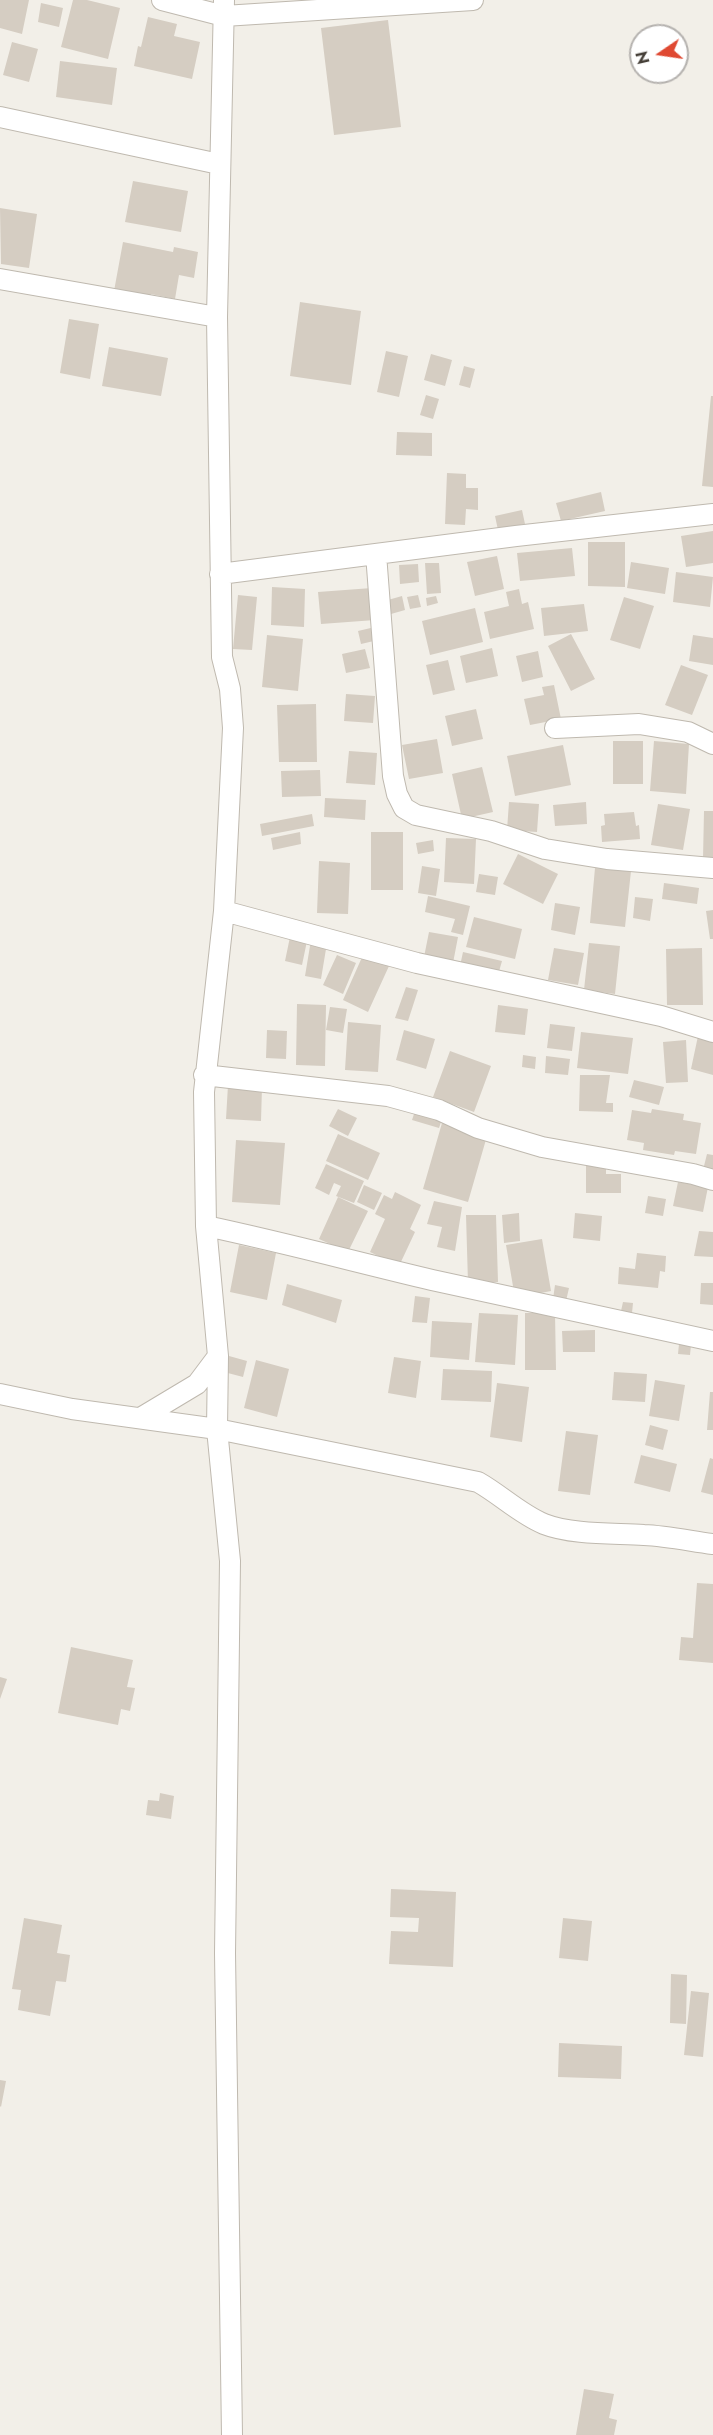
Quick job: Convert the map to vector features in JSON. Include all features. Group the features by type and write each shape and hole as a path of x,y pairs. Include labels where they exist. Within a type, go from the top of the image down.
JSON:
{"street":[{"path":"162,0 224,8 473,0"},
{"path":"224,8 217,317 220,574 222,657 230,689 233,728 224,911 204,1076 206,1226 218,1356 217,1429 230,1561 225,1953 232,2435"},
{"path":"0,117 219,164"},
{"path":"0,279 217,317"},
{"path":"220,574 516,536 713,514"},
{"path":"376,554 393,776 397,794 404,808 416,815 491,831 545,849 607,859 713,868"},
{"path":"555,728 639,724 688,732 713,744"},
{"path":"224,911 417,963 661,1016 713,1032"},
{"path":"204,1076 388,1096 439,1110 478,1128 542,1147 693,1174 713,1180"},
{"path":"206,1226 518,1299 713,1341"},
{"path":"142,1417 197,1384 218,1356"},
{"path":"0,1394 72,1409 217,1429 478,1482 522,1513 546,1525 579,1531 648,1535 713,1544"}],"building":[{"path":"0,0 29,0 22,34 0,28"},
{"path":"73,0 87,0 120,8 108,59 61,47"},
{"path":"41,3 63,8 59,27 38,22"},
{"path":"148,17 177,24 174,36 200,42 192,79 134,66"},
{"path":"388,20 401,127 334,135 321,28"},
{"path":"12,42 38,49 29,82 3,75"},
{"path":"60,61 117,68 112,105 56,97"},
{"path":"133,181 188,191 181,232 125,222"},
{"path":"0,208 37,214 29,268 1,264"},
{"path":"123,242 173,252 174,247 198,252 194,278 179,275 175,299 151,294 150,298 114,291"},
{"path":"300,302 361,311 351,385 290,376"},
{"path":"69,319 99,324 90,379 60,373"},
{"path":"109,347 168,358 161,396 102,386"},
{"path":"386,351 408,356 399,397 377,392"},
{"path":"431,354 452,360 445,386 424,380"},
{"path":"464,366 475,369 470,388 459,385"},
{"path":"426,395 439,399 433,419 420,415"},
{"path":"711,396 713,396 713,487 702,486"},
{"path":"397,432 432,433 432,456 396,455"},
{"path":"447,473 466,474 466,488 478,488 478,510 466,509 465,525 445,524"},
{"path":"601,492 605,511 561,521 556,503"},
{"path":"522,510 525,524 498,530 495,516"},
{"path":"713,531 713,563 686,567 681,536"},
{"path":"588,542 625,542 625,587 588,586"},
{"path":"572,548 575,576 520,581 517,553"},
{"path":"497,556 504,589 475,596 467,562"},
{"path":"631,562 669,568 665,594 627,588"},
{"path":"425,563 439,563 441,593 427,594"},
{"path":"418,564 419,582 400,584 399,565"},
{"path":"676,572 713,577 710,607 673,602"},
{"path":"272,587 305,589 304,627 271,625"},
{"path":"372,588 375,620 321,624 318,592"},
{"path":"519,589 522,604 528,602 534,629 490,639 484,612 509,606 506,592"},
{"path":"238,595 257,597 252,650 233,649"},
{"path":"418,595 421,607 410,609 407,597"},
{"path":"402,596 405,610 391,614 388,600"},
{"path":"436,596 438,603 427,606 426,598"},
{"path":"624,597 654,606 640,649 610,640"},
{"path":"584,604 588,631 544,636 541,608"},
{"path":"475,608 483,642 430,655 422,621"},
{"path":"375,627 378,640 361,644 358,631"},
{"path":"571,634 595,679 571,691 548,646"},
{"path":"267,635 303,639 298,691 262,687"},
{"path":"693,635 713,638 713,665 689,661"},
{"path":"492,648 498,676 466,683 460,656"},
{"path":"365,649 370,668 346,673 342,654"},
{"path":"538,651 543,677 522,682 516,656"},
{"path":"448,660 455,690 433,695 426,665"},
{"path":"681,665 708,675 692,715 665,705"},
{"path":"554,685 561,719 530,725 524,699 544,695 542,687"},
{"path":"346,694 375,696 373,723 344,721"},
{"path":"316,704 317,762 279,762 277,705"},
{"path":"476,709 483,739 452,746 445,716"},
{"path":"437,739 443,773 409,779 402,745"},
{"path":"613,741 643,741 643,784 613,784"},
{"path":"654,741 689,744 686,794 650,791"},
{"path":"563,745 571,785 515,796 507,756"},
{"path":"349,751 377,753 375,785 346,783"},
{"path":"482,767 493,812 462,819 452,774"},
{"path":"320,770 321,796 282,797 281,771"},
{"path":"325,798 366,800 365,820 324,817"},
{"path":"509,802 539,804 537,832 507,830"},
{"path":"586,802 587,824 555,826 553,805"},
{"path":"658,804 690,809 683,850 651,845"},
{"path":"704,811 713,811 713,859 703,859"},
{"path":"634,812 636,826 639,825 640,839 602,842 601,826 605,825 604,814"},
{"path":"312,814 314,826 262,836 260,824"},
{"path":"300,832 301,844 273,850 271,838"},
{"path":"371,832 403,832 403,890 371,890"},
{"path":"446,838 476,839 474,884 444,882"},
{"path":"433,840 434,851 418,854 416,843"},
{"path":"518,854 558,874 543,904 503,884"},
{"path":"319,861 350,863 348,914 317,913"},
{"path":"422,866 440,869 436,896 418,893"},
{"path":"595,868 631,871 625,927 590,923"},
{"path":"479,874 498,877 495,895 476,892"},
{"path":"664,883 699,888 697,904 662,899"},
{"path":"428,896 470,906 463,935 451,932 455,919 425,912"},
{"path":"635,897 653,899 650,921 633,918"},
{"path":"555,903 580,907 575,935 551,930"},
{"path":"713,910 713,939 710,939 706,911"},
{"path":"474,917 522,929 515,959 466,947"},
{"path":"429,932 458,937 453,963 424,957"},
{"path":"290,937 307,941 302,965 285,961"},
{"path":"311,940 327,943 321,979 305,976"},
{"path":"589,943 620,946 615,994 584,990"},
{"path":"554,948 584,953 578,985 548,980"},
{"path":"702,948 703,1005 667,1005 666,949"},
{"path":"463,952 502,961 498,975 460,966"},
{"path":"337,955 356,963 343,994 323,985"},
{"path":"363,955 389,966 368,1012 343,1000"},
{"path":"406,987 418,990 408,1021 395,1018"},
{"path":"297,1004 326,1005 325,1066 296,1065"},
{"path":"498,1005 528,1009 525,1035 495,1032"},
{"path":"330,1007 347,1009 343,1033 326,1030"},
{"path":"348,1022 381,1025 378,1072 345,1070"},
{"path":"550,1024 575,1027 572,1051 547,1048"},
{"path":"267,1030 287,1031 286,1059 266,1058"},
{"path":"404,1030 435,1039 426,1069 396,1060"},
{"path":"581,1032 633,1038 628,1074 577,1068"},
{"path":"698,1036 713,1040 713,1075 691,1069"},
{"path":"686,1040 688,1082 666,1083 663,1042"},
{"path":"450,1051 491,1066 474,1112 433,1097"},
{"path":"523,1055 536,1057 535,1069 522,1067"},
{"path":"546,1056 570,1059 568,1075 545,1073"},
{"path":"580,1075 610,1075 606,1103 613,1103 613,1112 579,1111"},
{"path":"634,1080 664,1087 659,1105 629,1097"},
{"path":"228,1085 262,1087 261,1121 226,1119"},
{"path":"338,1109 357,1118 348,1136 329,1126"},
{"path":"652,1109 684,1114 683,1120 701,1123 696,1154 675,1151 674,1155 643,1150 644,1143 627,1140 632,1110 651,1113"},
{"path":"415,1111 442,1119 439,1128 412,1120"},
{"path":"442,1123 487,1136 468,1202 423,1189"},
{"path":"338,1134 380,1153 368,1180 326,1161"},
{"path":"236,1140 285,1143 280,1205 232,1202"},
{"path":"707,1154 713,1155 713,1173 703,1170"},
{"path":"586,1162 606,1162 606,1174 621,1174 621,1193 586,1193"},
{"path":"326,1164 364,1181 354,1203 336,1196 341,1186 334,1183 329,1195 315,1188"},
{"path":"678,1182 708,1187 703,1212 673,1206"},
{"path":"364,1185 382,1193 374,1210 357,1202"},
{"path":"395,1192 421,1205 410,1229 415,1232 399,1266 370,1252 385,1219 375,1214 384,1195 392,1199"},
{"path":"648,1196 666,1199 663,1216 645,1213"},
{"path":"338,1197 368,1211 348,1252 319,1239"},
{"path":"434,1201 462,1207 455,1251 437,1247 442,1227 427,1224"},
{"path":"519,1213 520,1241 504,1243 502,1215"},
{"path":"575,1213 602,1216 600,1241 573,1238"},
{"path":"466,1215 496,1215 498,1282 468,1283"},
{"path":"699,1231 713,1232 713,1257 694,1256"},
{"path":"542,1239 551,1291 515,1298 506,1245"},
{"path":"239,1245 276,1253 267,1300 230,1292"},
{"path":"637,1253 666,1256 665,1272 660,1271 658,1288 618,1284 619,1267 635,1269"},
{"path":"701,1283 713,1283 713,1305 700,1304"},
{"path":"287,1284 342,1300 336,1323 282,1305"},
{"path":"555,1285 569,1288 566,1301 553,1299"},
{"path":"415,1296 430,1298 427,1323 412,1322"},
{"path":"623,1302 633,1303 632,1313 621,1311"},
{"path":"479,1313 518,1315 515,1365 475,1362"},
{"path":"525,1313 555,1313 556,1370 525,1370"},
{"path":"432,1321 472,1323 469,1360 430,1357"},
{"path":"595,1330 595,1352 563,1352 562,1331"},
{"path":"679,1344 691,1345 690,1355 678,1354"},
{"path":"229,1356 247,1361 243,1377 224,1372"},
{"path":"394,1357 421,1361 416,1398 388,1393"},
{"path":"256,1360 289,1369 277,1417 244,1408"},
{"path":"443,1369 492,1371 491,1402 441,1400"},
{"path":"614,1372 647,1374 645,1402 612,1400"},
{"path":"655,1380 685,1385 679,1421 649,1416"},
{"path":"497,1383 529,1387 522,1442 490,1437"},
{"path":"710,1392 713,1392 713,1430 707,1430"},
{"path":"650,1425 668,1430 663,1450 645,1445"},
{"path":"566,1431 598,1435 590,1495 558,1491"},
{"path":"641,1455 677,1464 670,1492 634,1483"},
{"path":"710,1458 713,1459 713,1495 701,1492"},
{"path":"697,1583 713,1584 713,1663 679,1660 681,1637 693,1638"},
{"path":"71,1647 133,1660 127,1687 135,1688 130,1711 121,1709 118,1725 58,1713"},
{"path":"0,1677 7,1679 0,1699"},
{"path":"160,1793 174,1796 171,1819 146,1815 148,1800 159,1801"},
{"path":"391,1889 456,1892 453,1967 389,1964 391,1931 418,1932 419,1918 390,1917"},
{"path":"24,1918 62,1925 57,1953 70,1955 66,1982 56,1981 50,2016 18,2010 21,1990 12,1989"},
{"path":"563,1918 592,1921 588,1961 559,1958"},
{"path":"671,1974 687,1975 686,2024 670,2023"},
{"path":"691,1991 709,1993 703,2057 684,2055"},
{"path":"559,2043 622,2046 621,2079 558,2077"},
{"path":"0,2080 6,2081 1,2107 0,2106"},
{"path":"584,2389 614,2394 609,2418 617,2420 614,2435 576,2435"}]}
